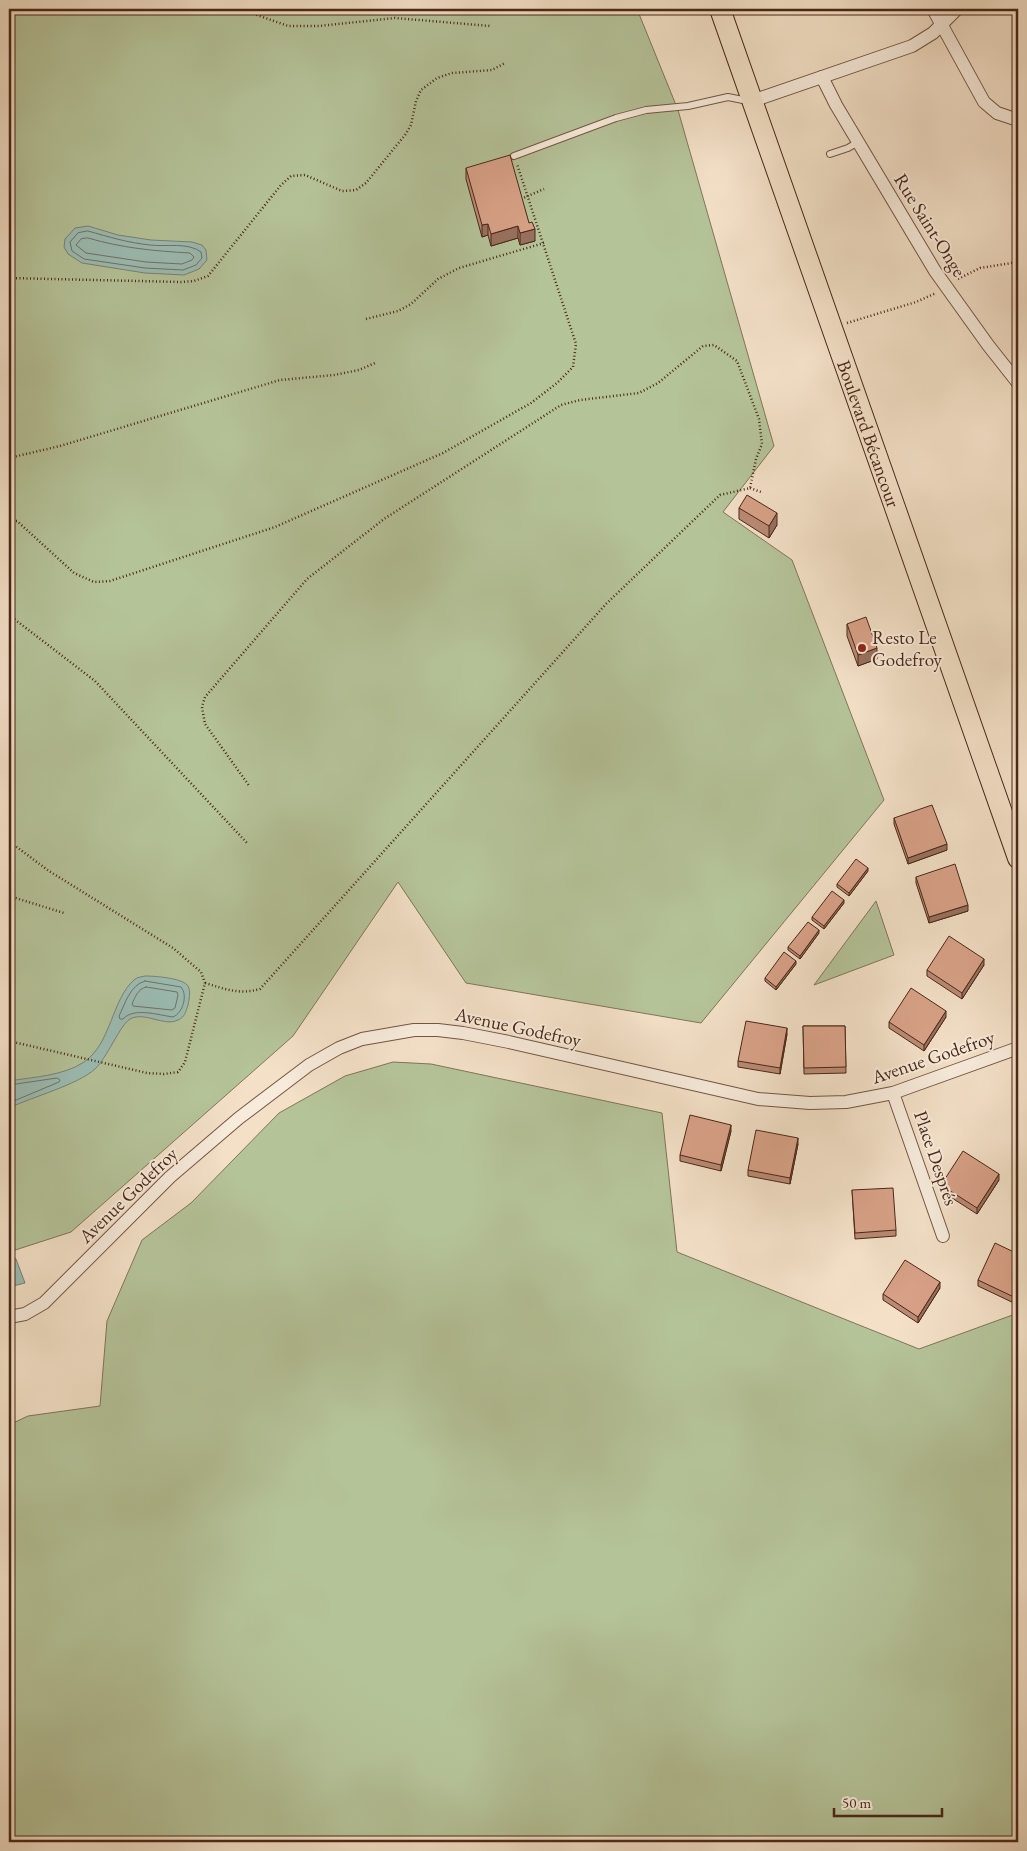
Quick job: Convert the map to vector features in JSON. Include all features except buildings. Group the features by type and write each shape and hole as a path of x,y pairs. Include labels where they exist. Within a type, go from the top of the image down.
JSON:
{"main road":[{"name":"Boulevard Bécancour","path":"720,9 1014,839"}],"street":[{"path":"932,9 984,102 997,114 1018,120"},
{"path":"752,101 904,49 926,38 957,9"},
{"name":"Rue Saint-Onge","path":"822,78 836,105 935,271 1018,383"},
{"name":"Avenue Godefroy","path":"9,1317 26,1314 44,1303 170,1177 273,1091 319,1059 362,1039 414,1030 463,1032 715,1090 783,1102 834,1103 893,1093 1018,1048"},
{"name":"Place Després","path":"893,1093 943,1236"}],"lane":[{"path":"514,156 616,118 646,110 688,106 728,97 752,101"},
{"path":"830,154 848,148 858,142"}],"path":[{"path":"240,9 288,26 319,26 394,18 490,26"},
{"path":"9,278 180,282 194,281 208,276 281,184 291,176 305,175 342,191 356,190 366,183 405,135 411,125 416,101 421,90 437,78 452,72 492,70 505,63"},
{"path":"9,521 16,522 74,573 94,582 110,581 275,527 443,453 531,403 573,367 576,344 514,156"},
{"path":"519,200 544,189"},
{"path":"366,318 398,310 411,304 438,279 458,268 544,243"},
{"path":"955,281 980,268 1018,262"},
{"path":"846,324 916,302 939,292"},
{"path":"250,786 205,724 202,707 205,697 307,579 384,519 560,405 580,400 639,393 658,382 703,346 714,345 737,361 759,419 762,444 756,459 750,488"},
{"path":"9,458 60,446 280,380 334,375 359,370 375,363"},
{"path":"205,983 237,992 260,989 606,604 720,496 750,488 761,492"},
{"path":"9,615 95,681 248,844"},
{"path":"9,813 9,825"},
{"path":"9,835 14,846 49,871 173,948 201,972 205,983 185,1062 178,1072 164,1074 147,1073 9,1041"},
{"path":"9,896 64,913"}],"green space":[{"path":"9,9 637,9 678,110 774,446 723,512 792,560 884,800 701,1023 466,983 398,882 293,1036 71,1232 9,1252"},
{"path":"876,901 894,955 814,985"},
{"path":"393,1062 431,1064 662,1113 677,1252 919,1349 1018,1313 1018,1842 9,1842 9,1425 28,1416 100,1406 107,1321 142,1240 191,1203 279,1113 345,1076"}],"water":[{"path":"88,226 118,235 151,240 192,242 202,245 206,250 207,260 199,269 184,275 145,273 82,263 68,254 64,247 65,239 75,228"},
{"path":"145,976 175,979 188,986 190,993 188,1005 182,1017 172,1022 141,1017 130,1019 122,1028 100,1064 87,1075 9,1108 9,1081 67,1070 76,1067 93,1054 106,1033 127,988 135,979"},
{"path":"9,1252 16,1259 25,1283 9,1287"}],"place":[{"name":"Resto Le Godefroy","path":"862,648"}]}
